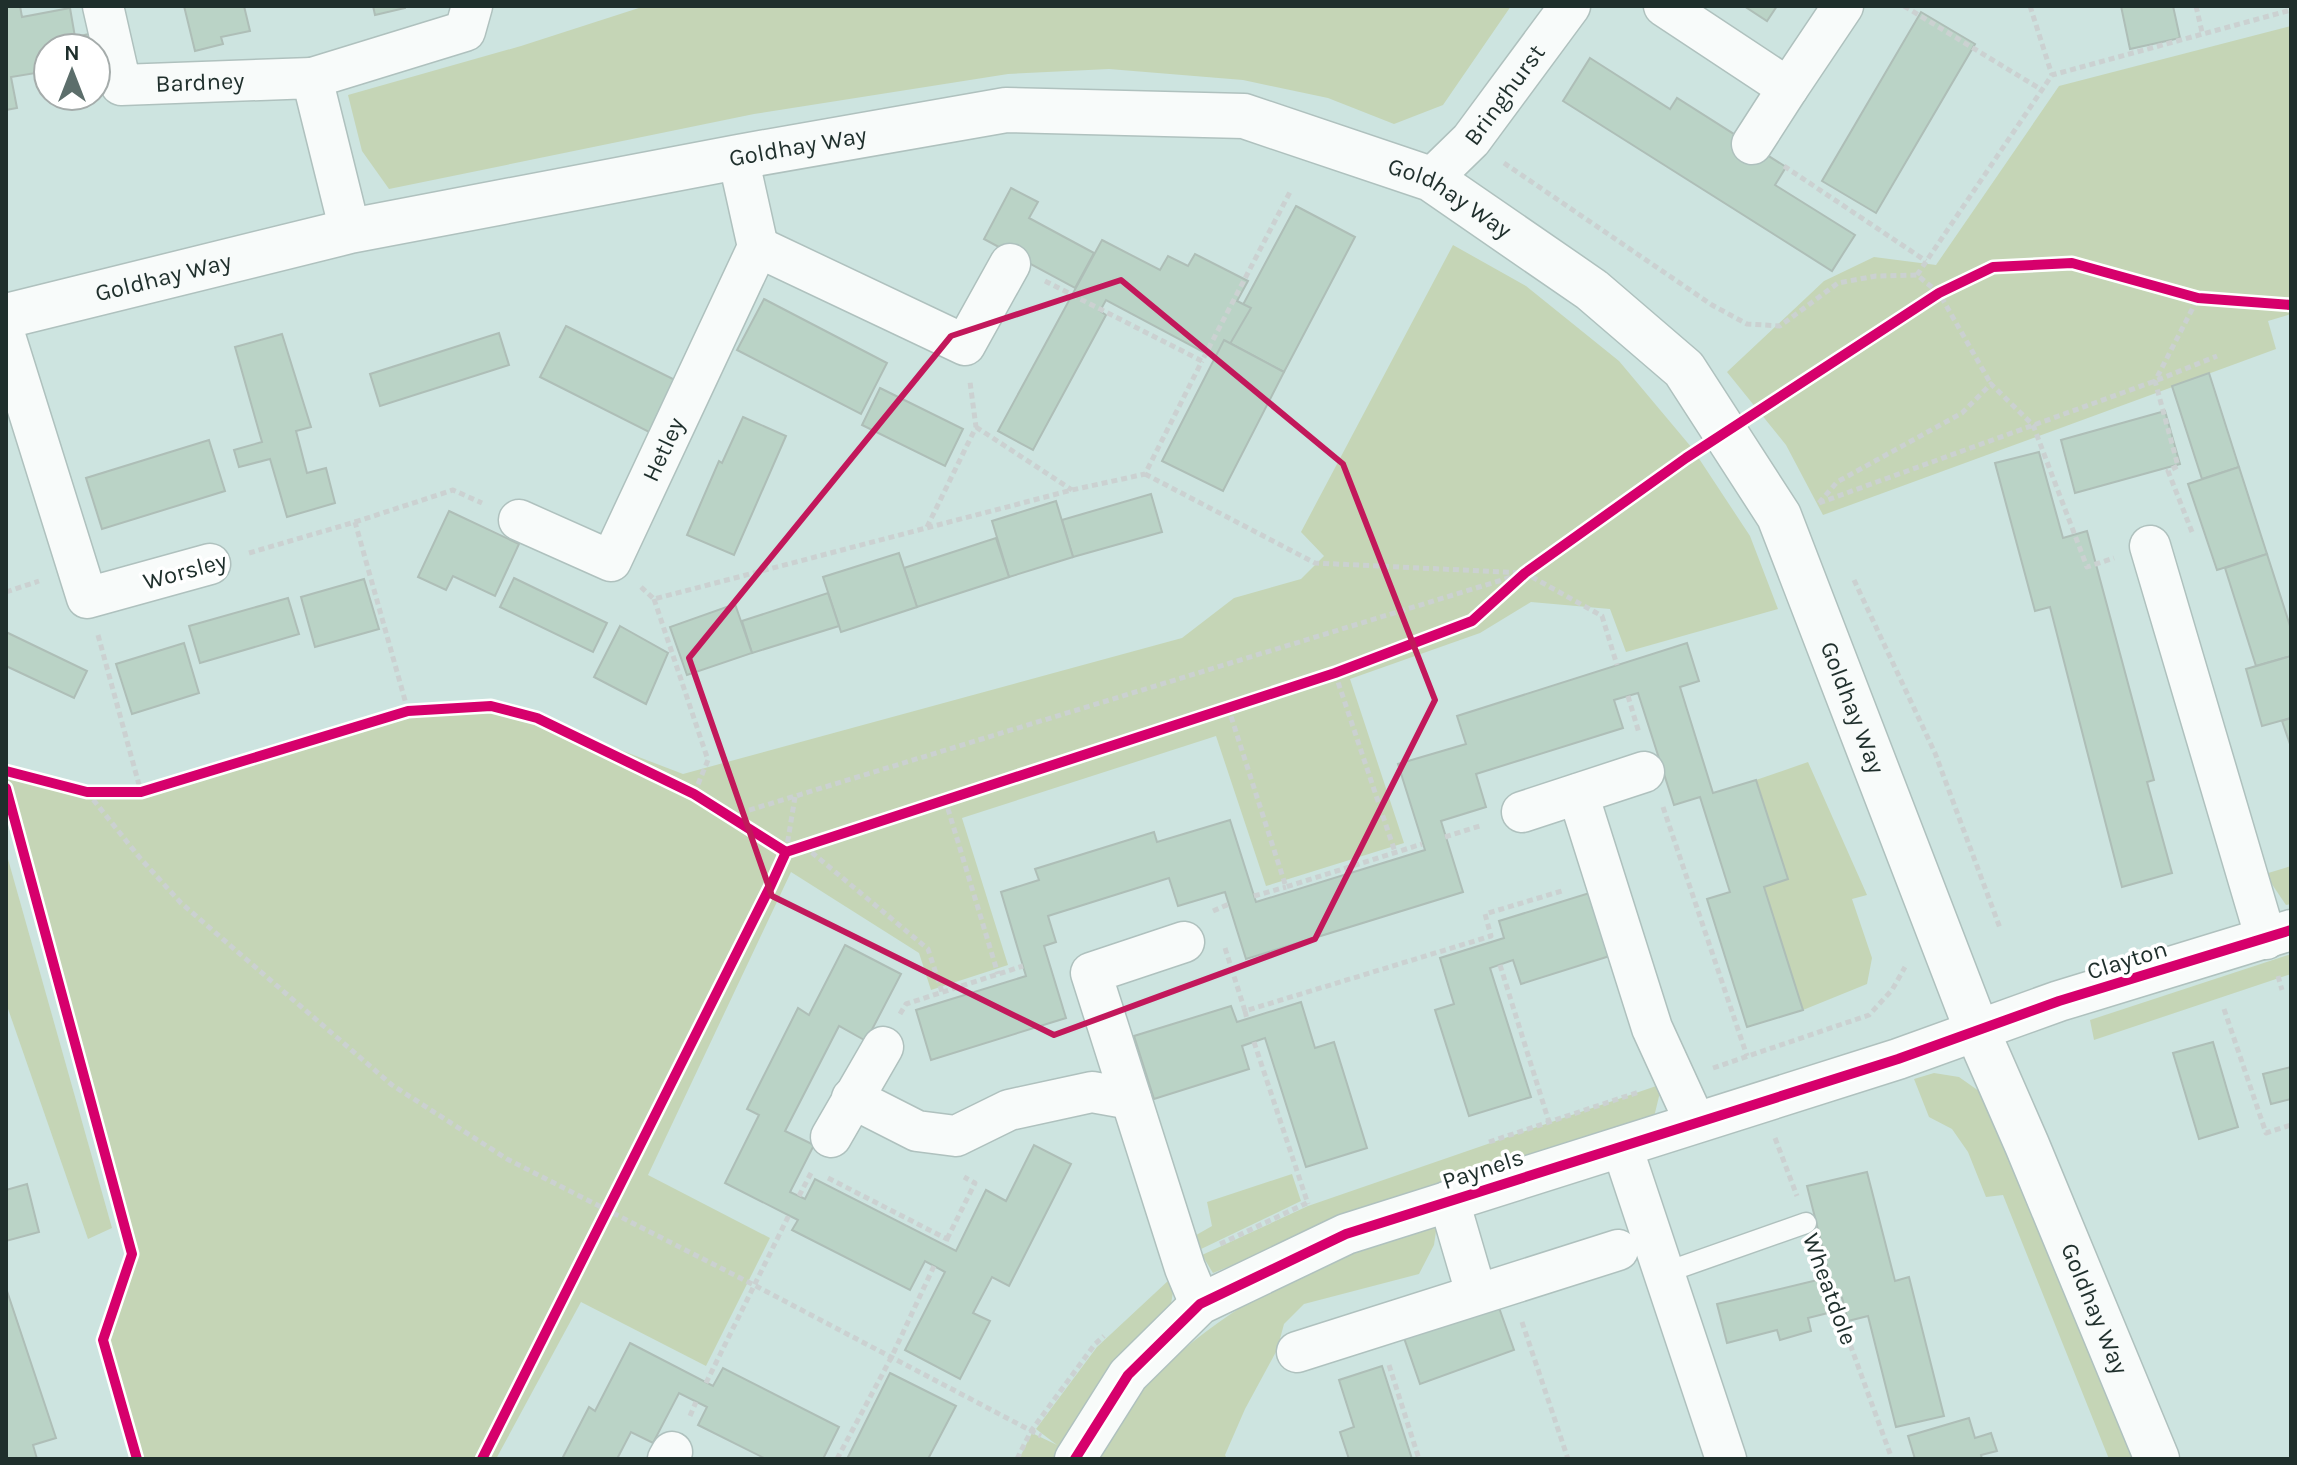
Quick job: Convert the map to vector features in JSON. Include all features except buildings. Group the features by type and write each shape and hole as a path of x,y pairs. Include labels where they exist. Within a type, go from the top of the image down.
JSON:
{"street":[{"name":"Bardney","path":"103,6 121,85 312,78 465,31 472,6"},
{"name":"Bringhurst","path":"1431,179 1471,140 1570,6"},
{"path":"1664,6 1788,88"},
{"path":"1752,144 1843,6"},
{"path":"312,78 350,231"},
{"name":"Goldhay Way","path":"6,316 350,231 1006,110 1244,116 1431,179 1592,290 1684,369 1779,516 1978,1033 2157,1459"},
{"path":"738,157 758,247 965,345 1010,264"},
{"name":"Hetley","path":"611,561 758,247"},
{"path":"6,339 87,598"},
{"path":"519,520 611,561"},
{"name":"Clayton","path":"1978,1033 2059,1001 2278,935 2150,546"},
{"name":"Worsley","path":"87,598 210,564"},
{"path":"1522,812 1578,794 1652,786"},
{"path":"1578,794 1652,1028 1695,1122"},
{"path":"1200,1304 1185,1268 1091,973 1208,936"},
{"name":"Paynels","path":"1060,1449 1128,1375 1200,1304 1346,1234 1978,1033"},
{"path":"831,1137 883,1047"},
{"path":"852,1098 917,1131 956,1136 1009,1110 1092,1092 1131,1099"},
{"path":"1622,1147 1726,1459"},
{"path":"1449,1201 1493,1288"},
{"path":"1297,1352 1618,1250"}],"lane":[{"path":"1664,1273 1806,1223"}],"path":[{"path":"1904,6 2042,90"},
{"path":"2030,6 2052,75"},
{"path":"2196,6 2202,33"},
{"path":"1917,275 2052,75 2291,10"},
{"path":"1471,140 1712,305 1747,324 1780,326 1838,283 1876,276 1917,275 1939,293 1991,384 2033,425 2087,567 2193,534 2168,471 2178,466 2155,381 2198,298"},
{"path":"1752,144 1926,261"},
{"path":"1145,474 1290,192"},
{"path":"1010,264 1202,361"},
{"path":"1926,301 1953,286"},
{"path":"2184,294 2212,299"},
{"path":"927,527 976,427 965,345"},
{"path":"1818,504 2217,356"},
{"path":"1818,504 1837,482 1962,413 1991,384"},
{"path":"976,427 1072,490"},
{"path":"654,599 1072,490 1145,474 1315,563 1525,573 1602,616 1617,665"},
{"path":"1818,504 1824,518"},
{"path":"355,522 408,711"},
{"path":"611,561 654,599 708,760 694,794"},
{"path":"1504,592 1538,564"},
{"path":"730,816 1525,573"},
{"path":"1850,573 1935,753 2000,928"},
{"path":"87,598 141,792"},
{"path":"1322,677 1349,667"},
{"path":"1335,673 1395,852"},
{"path":"1214,712 1242,702"},
{"path":"1228,707 1286,887"},
{"path":"393,715 422,710"},
{"path":"1652,786 1747,1056"},
{"path":"680,787 706,802"},
{"path":"128,792 156,788"},
{"path":"74,789 101,792"},
{"path":"87,792 181,903 392,1085 507,1159 892,1356 1060,1449"},
{"path":"930,804 960,794"},
{"path":"781,864 786,852 795,797"},
{"path":"945,799 998,974"},
{"path":"718,809 744,825"},
{"path":"786,852 818,841"},
{"path":"1254,896 1422,844"},
{"path":"775,845 786,852"},
{"path":"804,846 928,949 942,992"},
{"path":"1245,1011 1492,939 1485,914 1605,878"},
{"path":"1229,904 1213,911 1208,936 1247,1019"},
{"path":"1500,965 1562,1165"},
{"path":"906,1004 1023,966"},
{"path":"1706,1070 1869,1015 1892,990 1905,967"},
{"path":"2224,1009 2266,1133 2291,1125"},
{"path":"1254,1042 1321,1246"},
{"path":"826,1177 946,1242 975,1183 959,1174 986,1122"},
{"path":"600,1224 614,1196"},
{"path":"706,1383 789,1215"},
{"path":"837,1459 892,1356 934,1266"},
{"path":"1493,1288 1568,1459"},
{"path":"1376,1326 1419,1459"}],"highlighted area":[{"path":"1121,280 1343,464 1435,700 1315,939 1054,1035 772,896 689,658 951,336"}],"green space":[{"path":"645,6 1511,6 1443,105 1394,124 1328,98 1243,80 1109,69 1008,74 754,114 389,189 362,151 348,95 521,46"},
{"path":"2291,26 2291,314 2268,321 2276,349 1823,515 1786,445 1727,372 1824,281 1874,257 1936,265 2059,86"},
{"path":"1453,245 1526,286 1619,361 1692,448 1750,536 1778,609 1626,652 1610,609 1531,602 1480,633 1350,679 1404,843 1266,886 1216,736 962,818 1008,965 931,990 919,953 791,872 648,1175 770,1238 706,1366 581,1302 496,1459 139,1459 103,1340 132,1253 6,788 6,771 87,792 141,792 408,711 491,706 537,718 683,774 1182,638 1234,598 1301,579 1324,556 1301,532"},
{"path":"1808,762 1867,895 1852,899 1872,958 1867,984 1803,1010 1764,887 1788,879 1756,780"},
{"path":"6,852 112,1228 88,1239 6,1003"},
{"path":"2291,866 2291,904 2286,905 2265,874"},
{"path":"2291,954 2291,974 2094,1040 2090,1020"},
{"path":"1934,1073 1959,1077 1986,1096 2134,1459 2109,1459 2003,1195 1986,1197 1968,1152 1952,1129 1929,1117 1914,1079"},
{"path":"1662,1084 1654,1117 1317,1231 1213,1273 1202,1255 1308,1206"},
{"path":"1292,1174 1301,1201 1199,1250 1191,1238 1212,1226 1207,1202"},
{"path":"1437,1224 1434,1245 1419,1274 1304,1304 1284,1324 1277,1350 1245,1409 1225,1455 1227,1459 1093,1459 1115,1423 1141,1390 1203,1334 1237,1310 1349,1250"},
{"path":"1169,1280 1174,1286 1170,1310 1109,1376 1053,1459 1019,1459 1032,1433 1057,1445 1036,1429 1097,1347"}],"cycle path":[{"path":"482,1459 786,852 1335,673 1472,621 1525,573 1686,458 1939,293 1993,267 2072,263 2198,298 2291,305"},
{"path":"6,771 87,792 141,792 408,711 491,706 537,718 694,794 786,852"},
{"path":"6,788 132,1254 103,1340 137,1459"},
{"path":"1075,1459 1128,1375 1200,1304 1346,1234 1898,1059 2059,1001 2291,930"}]}
